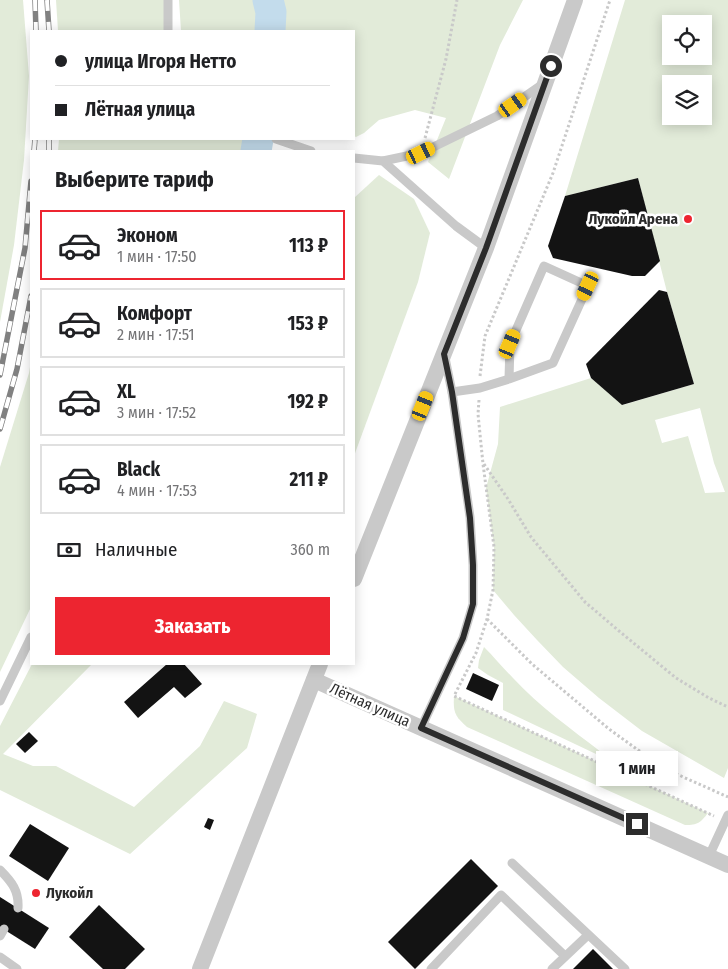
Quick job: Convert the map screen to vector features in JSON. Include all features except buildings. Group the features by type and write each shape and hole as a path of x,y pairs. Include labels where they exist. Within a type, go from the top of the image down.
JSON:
{"street":[{"path":"355,576 486,248 575,0"},
{"path":"200,969 320,665"},
{"name":"Лётная улица","path":"314,680 728,865"}],"lane":[{"path":"168,0 168,30"},
{"path":"355,158 383,161 421,153 497,116 545,83"},
{"path":"281,140 308,150"},
{"path":"383,161 456,226 486,248"},
{"path":"452,392 480,388 509,379 553,363 588,286 544,266 510,344 509,379"},
{"path":"421,728 463,638 473,604 470,518 452,392 444,354"},
{"path":"0,701 30,639"},
{"path":"709,856 728,815"},
{"path":"512,863 625,969"},
{"path":"0,870 12,882 19,898 18,908"},
{"path":"431,969 501,895 565,956"},
{"path":"552,969 588,935"},
{"path":"0,957 17,969"}],"path":[{"path":"421,153 446,59 457,0"},
{"path":"610,0 553,173 485,336 478,414 494,547 493,590 487,619 476,653 454,696 708,813"},
{"path":"483,464 508,499 531,537 585,602 676,678 728,707"},
{"path":"487,619 532,664 609,729 663,768 728,797"}],"green space":[{"path":"0,0 23,0 29,76 24,160 14,245 0,322"},
{"path":"56,0 165,0 167,30 58,30"},
{"path":"179,0 523,0 500,45 449,179 428,162 446,118 415,110 379,120 364,133 355,136 355,30 181,30"},
{"path":"625,0 728,0 728,768 724,778 642,731 599,698 563,667 493,590 494,547 486,488 498,444 500,407 591,378 623,405 694,384 667,292 638,178 565,196","holes":["700,408 714,463 725,492 705,493 688,436 662,443 655,420"]},
{"path":"59,140 243,140 256,150 58,150"},
{"path":"379,175 414,199 430,233 418,282 355,453 355,197"},
{"path":"30,367 30,609 0,672 0,467"},
{"path":"484,647 534,698 601,752 596,754 503,710 503,683 478,668"},
{"path":"31,665 91,665 3,754 33,766 56,766 134,807 200,746 224,701 257,714 247,748 130,854 0,790 0,726"},
{"path":"454,696 708,813 698,823 685,825 467,727 456,714"}],"waterway":[{"path":"268,0 271,12 270,30"},
{"path":"256,150 258,140"}],"railway":[{"path":"35,0 36,30"},
{"path":"47,0 49,30"},
{"path":"34,150 35,140"},
{"path":"49,140 49,150"},
{"path":"0,375 25,248 30,192"},
{"path":"0,429 17,369 30,301"}],"place":[{"name":"Лукойл Арена","path":"688,219"},
{"name":"Лукойл","path":"36,893"}],"route":[{"path":"551,66 486,248 444,354 452,392 470,518 473,604 463,638 421,728 637,824"}]}
